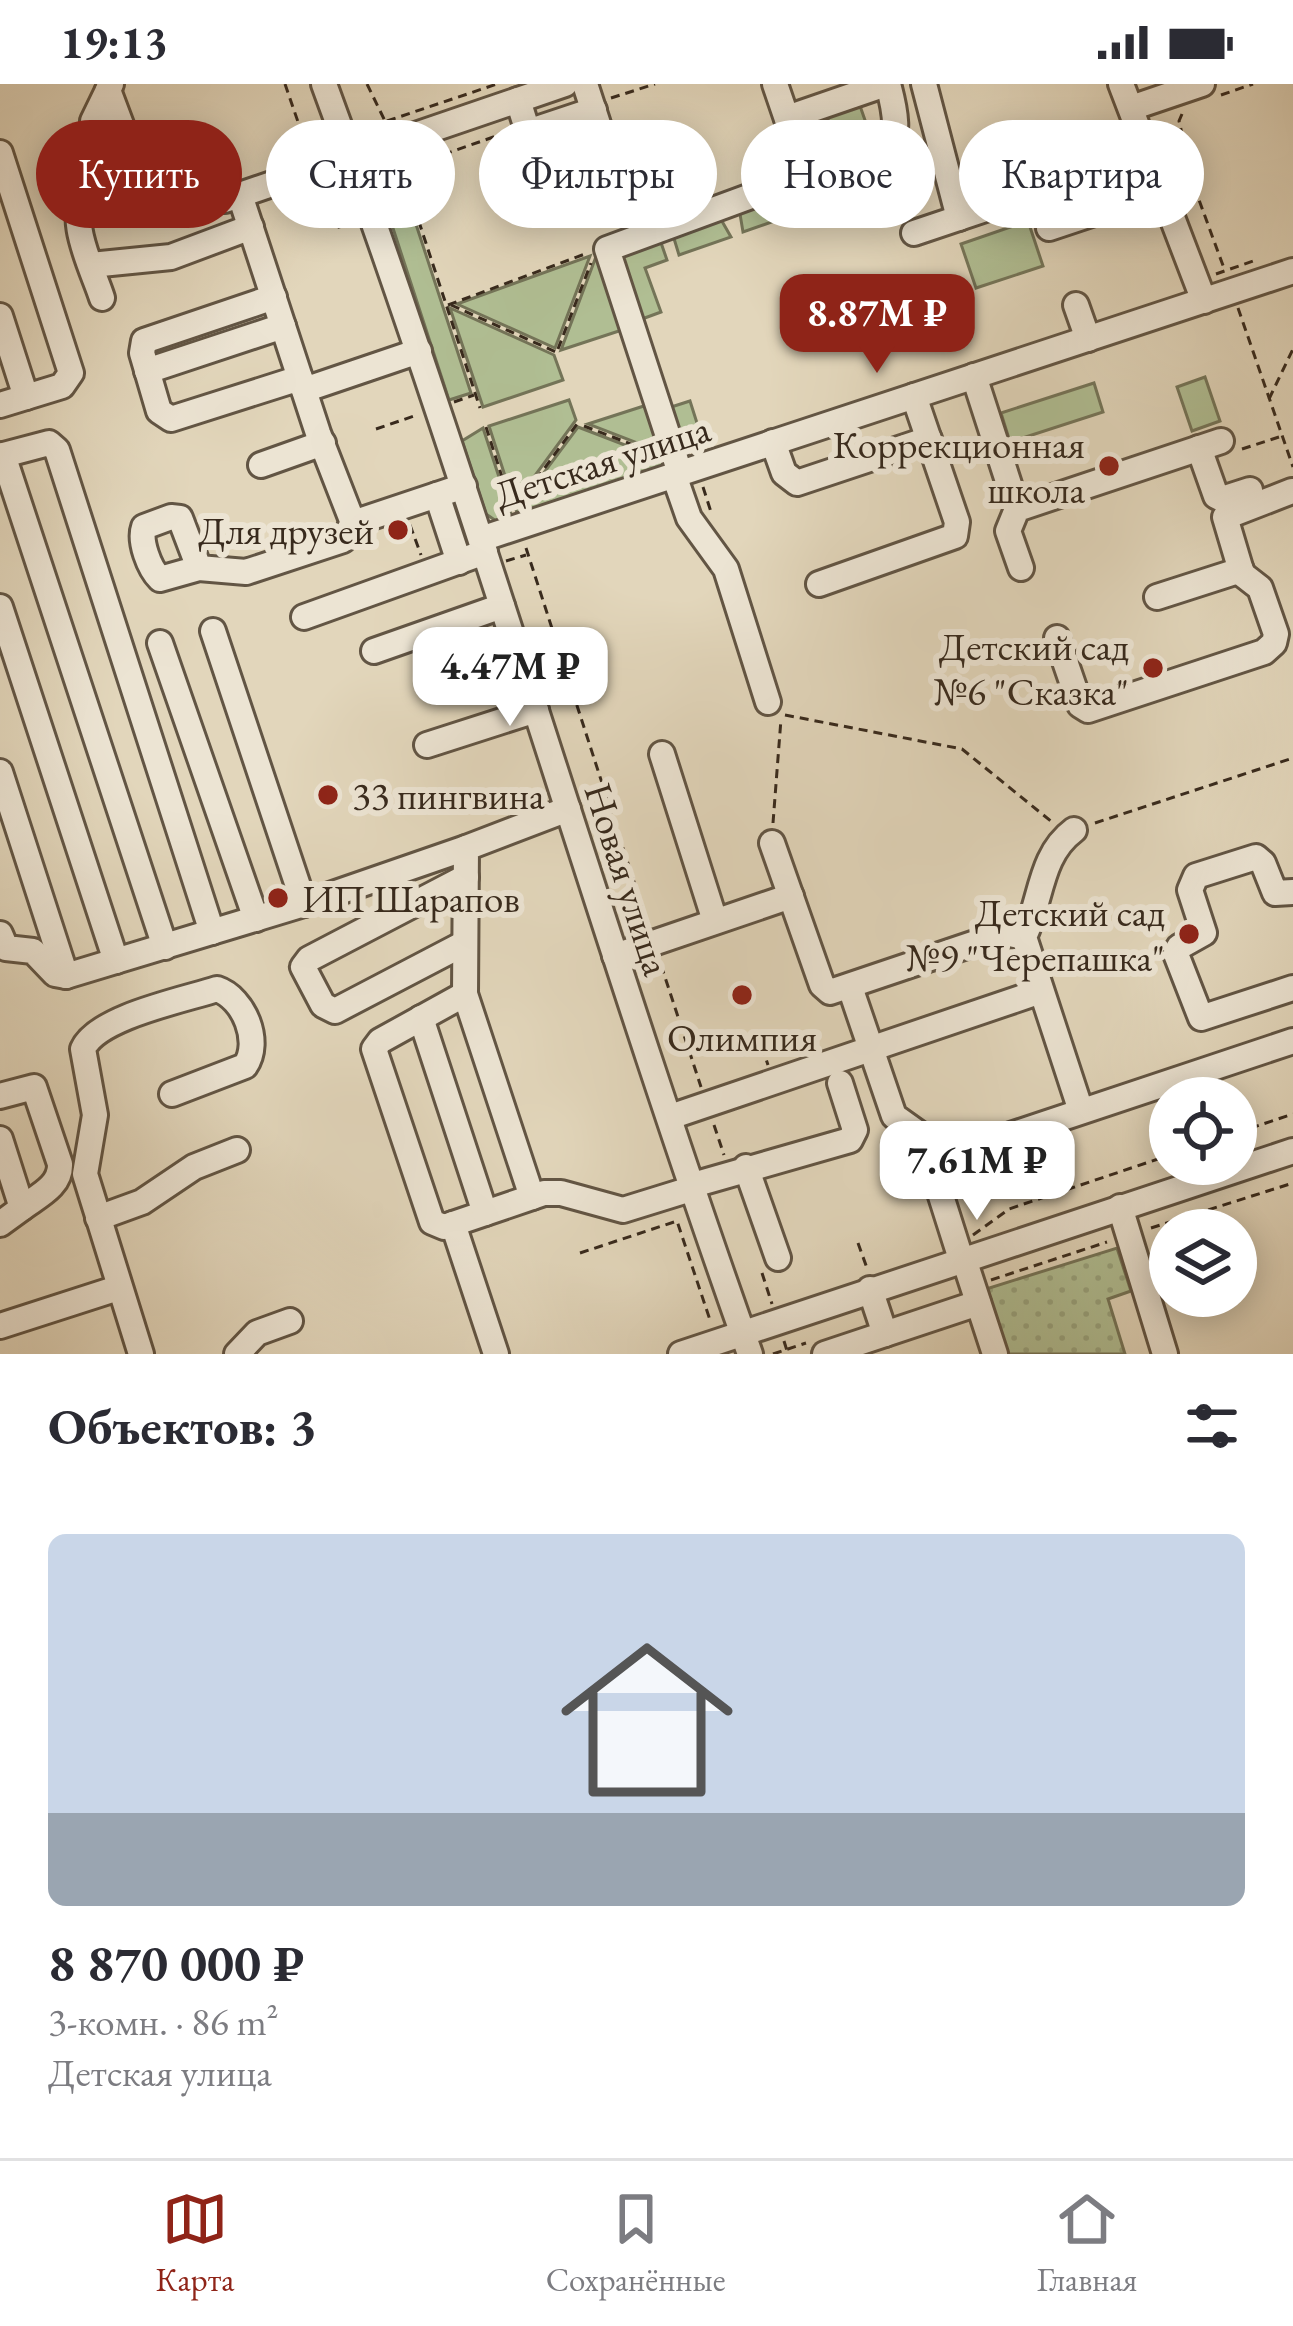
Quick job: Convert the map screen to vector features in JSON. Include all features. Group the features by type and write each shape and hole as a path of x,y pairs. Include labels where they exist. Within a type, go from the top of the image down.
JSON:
{"street":[{"name":"Новая улица","path":"324,84 337,120"},
{"path":"585,84 597,120"},
{"path":"775,84 802,163 820,176 880,155 891,146 898,121 887,84 787,118"},
{"path":"914,233 959,218 923,84"},
{"path":"1121,84 1136,120"},
{"path":"441,120 507,92 556,85"},
{"path":"95,120 109,87"},
{"path":"1131,108 1210,90"},
{"path":"507,92 522,120"},
{"path":"564,120 594,110"},
{"path":"0,153 71,373 62,386 0,405"},
{"path":"741,200 607,249 689,518 726,569 775,708"},
{"path":"242,201 353,523"},
{"path":"92,265 170,257 251,227"},
{"path":"80,228 102,298"},
{"name":"Новая улица","path":"375,228 746,1343"},
{"path":"1177,228 1204,301"},
{"name":"Детская улица","path":"304,617 459,562 519,527 1293,271"},
{"path":"274,297 148,338 142,346 159,411 171,418 418,351"},
{"path":"1076,305 1088,340"},
{"path":"0,316 26,397"},
{"path":"147,371 283,326"},
{"path":"974,376 1017,509 1008,531 1021,568"},
{"path":"819,584 955,536 957,522 914,396"},
{"path":"773,442 784,473 797,483 929,439"},
{"path":"165,946 2,455 41,443 57,450 212,932"},
{"path":"261,465 323,443"},
{"path":"1017,509 1209,445 1219,498 1269,484 1293,491"},
{"path":"199,568 246,572 343,540 353,523 464,486"},
{"path":"1057,638 1080,706 1088,710 1264,652 1274,644 1276,634 1260,588 1241,570 1225,519 1227,514 1293,491"},
{"path":"437,495 459,562"},
{"path":"1157,597 1241,570"},
{"path":"374,651 502,606"},
{"path":"0,607 116,962"},
{"path":"213,631 304,904"},
{"path":"160,644 256,919"},
{"path":"427,745 536,710"},
{"path":"662,754 716,922"},
{"path":"0,772 66,976"},
{"path":"0,934 6,948 33,951 55,974 66,976 304,904 568,808"},
{"path":"1071,832 1047,861 1038,907 1024,937 1081,1111"},
{"path":"772,843 822,985 830,992 1005,933 1024,937"},
{"path":"466,848 465,994 532,1198"},
{"path":"1293,892 1275,893 1263,862 1256,857 1196,876 1190,890 1204,933 1179,946 1176,955 1201,1018 1293,988"},
{"path":"465,943 335,1011 323,1005 303,968 309,959 466,877"},
{"path":"615,956 790,896"},
{"path":"850,987 894,1116 920,1133 923,1164 995,1354"},
{"path":"141,1354 85,1174 95,1115 82,1057 87,1040 103,1027 217,989 226,991 237,1002 254,1044 250,1059 245,1066 172,1094"},
{"path":"670,1117 1042,991"},
{"path":"465,994 380,1041 374,1055 428,1216 438,1226 553,1192 623,1210 738,1170 850,1139 855,1130 840,1083"},
{"path":"422,1018 485,1213"},
{"path":"1215,1077 1293,1041"},
{"path":"0,1096 34,1087 61,1172 53,1185 0,1224"},
{"path":"923,1164 1081,1111 1149,1096"},
{"path":"0,1138 22,1208"},
{"path":"98,1218 142,1202 194,1167 237,1150"},
{"path":"1257,1160 1293,1151"},
{"path":"738,1170 768,1259"},
{"path":"682,1354 713,1342 746,1343 777,1320 870,1281 958,1261 1178,1185"},
{"path":"1120,1207 1166,1354"},
{"path":"453,1224 496,1354"},
{"path":"870,1281 885,1334"},
{"path":"0,1326 118,1288"},
{"path":"815,1348 885,1334 976,1294"},
{"path":"237,1354 257,1334 290,1321"}],"path":[{"path":"367,84 386,122 507,92"},
{"path":"1210,90 1253,84"},
{"path":"1184,108 1179,121 1195,189 1293,467"},
{"path":"422,228 480,408"},
{"path":"595,251 556,351 448,305 595,251"},
{"path":"1268,401 1293,349"},
{"path":"486,427 513,510 577,424"},
{"path":"404,506 427,573"},
{"path":"519,527 707,1104 738,1170"},
{"path":"775,708 962,748 1071,832 1293,758"},
{"path":"757,1032 773,1082"},
{"path":"1257,1126 1293,1114"},
{"path":"976,1294 1129,1235 1293,1183"},
{"path":"580,1253 677,1220 711,1321 713,1342"},
{"path":"858,1243 870,1281"},
{"path":"768,1259 787,1352"},
{"path":"773,1354 815,1348"}],"green space":[{"path":"859,103 865,120 828,120 826,114"},
{"path":"717,217 731,237 679,255 672,232 717,228"},
{"path":"393,228 417,228 471,393 449,400"},
{"path":"1008,228 1030,228 1043,266 976,288 961,244"},
{"path":"659,237 667,260 645,268 661,312 642,319 618,251"},
{"path":"597,254 622,330 561,350"},
{"path":"590,256 555,348 457,304"},
{"path":"450,308 554,355 563,380 483,407"},
{"path":"1205,377 1220,421 1192,431 1177,387"},
{"path":"1094,383 1103,412 1010,442 1001,413"},
{"path":"569,400 576,420 514,504 489,426"},
{"path":"690,401 704,445 683,452 668,408"},
{"path":"647,405 663,453 588,424"},
{"path":"578,427 664,460 667,468 519,518 516,510"},
{"path":"483,428 513,520 499,523 486,514 462,441"},
{"path":"1117,1248 1131,1291 1108,1299 1125,1354 1005,1354 983,1290"}],"place":[{"name":"Коррекционная школа","path":"1109,466"},
{"name":"Для друзей","path":"398,530"},
{"name":"Детский сад №6 \"Сказка\"","path":"1153,668"},
{"name":"33 пингвина","path":"328,795"},
{"name":"ИП Шарапов","path":"278,898"},
{"name":"Детский сад №9 \"Черепашка\"","path":"1189,934"},
{"name":"Олимпия","path":"742,995"}]}
